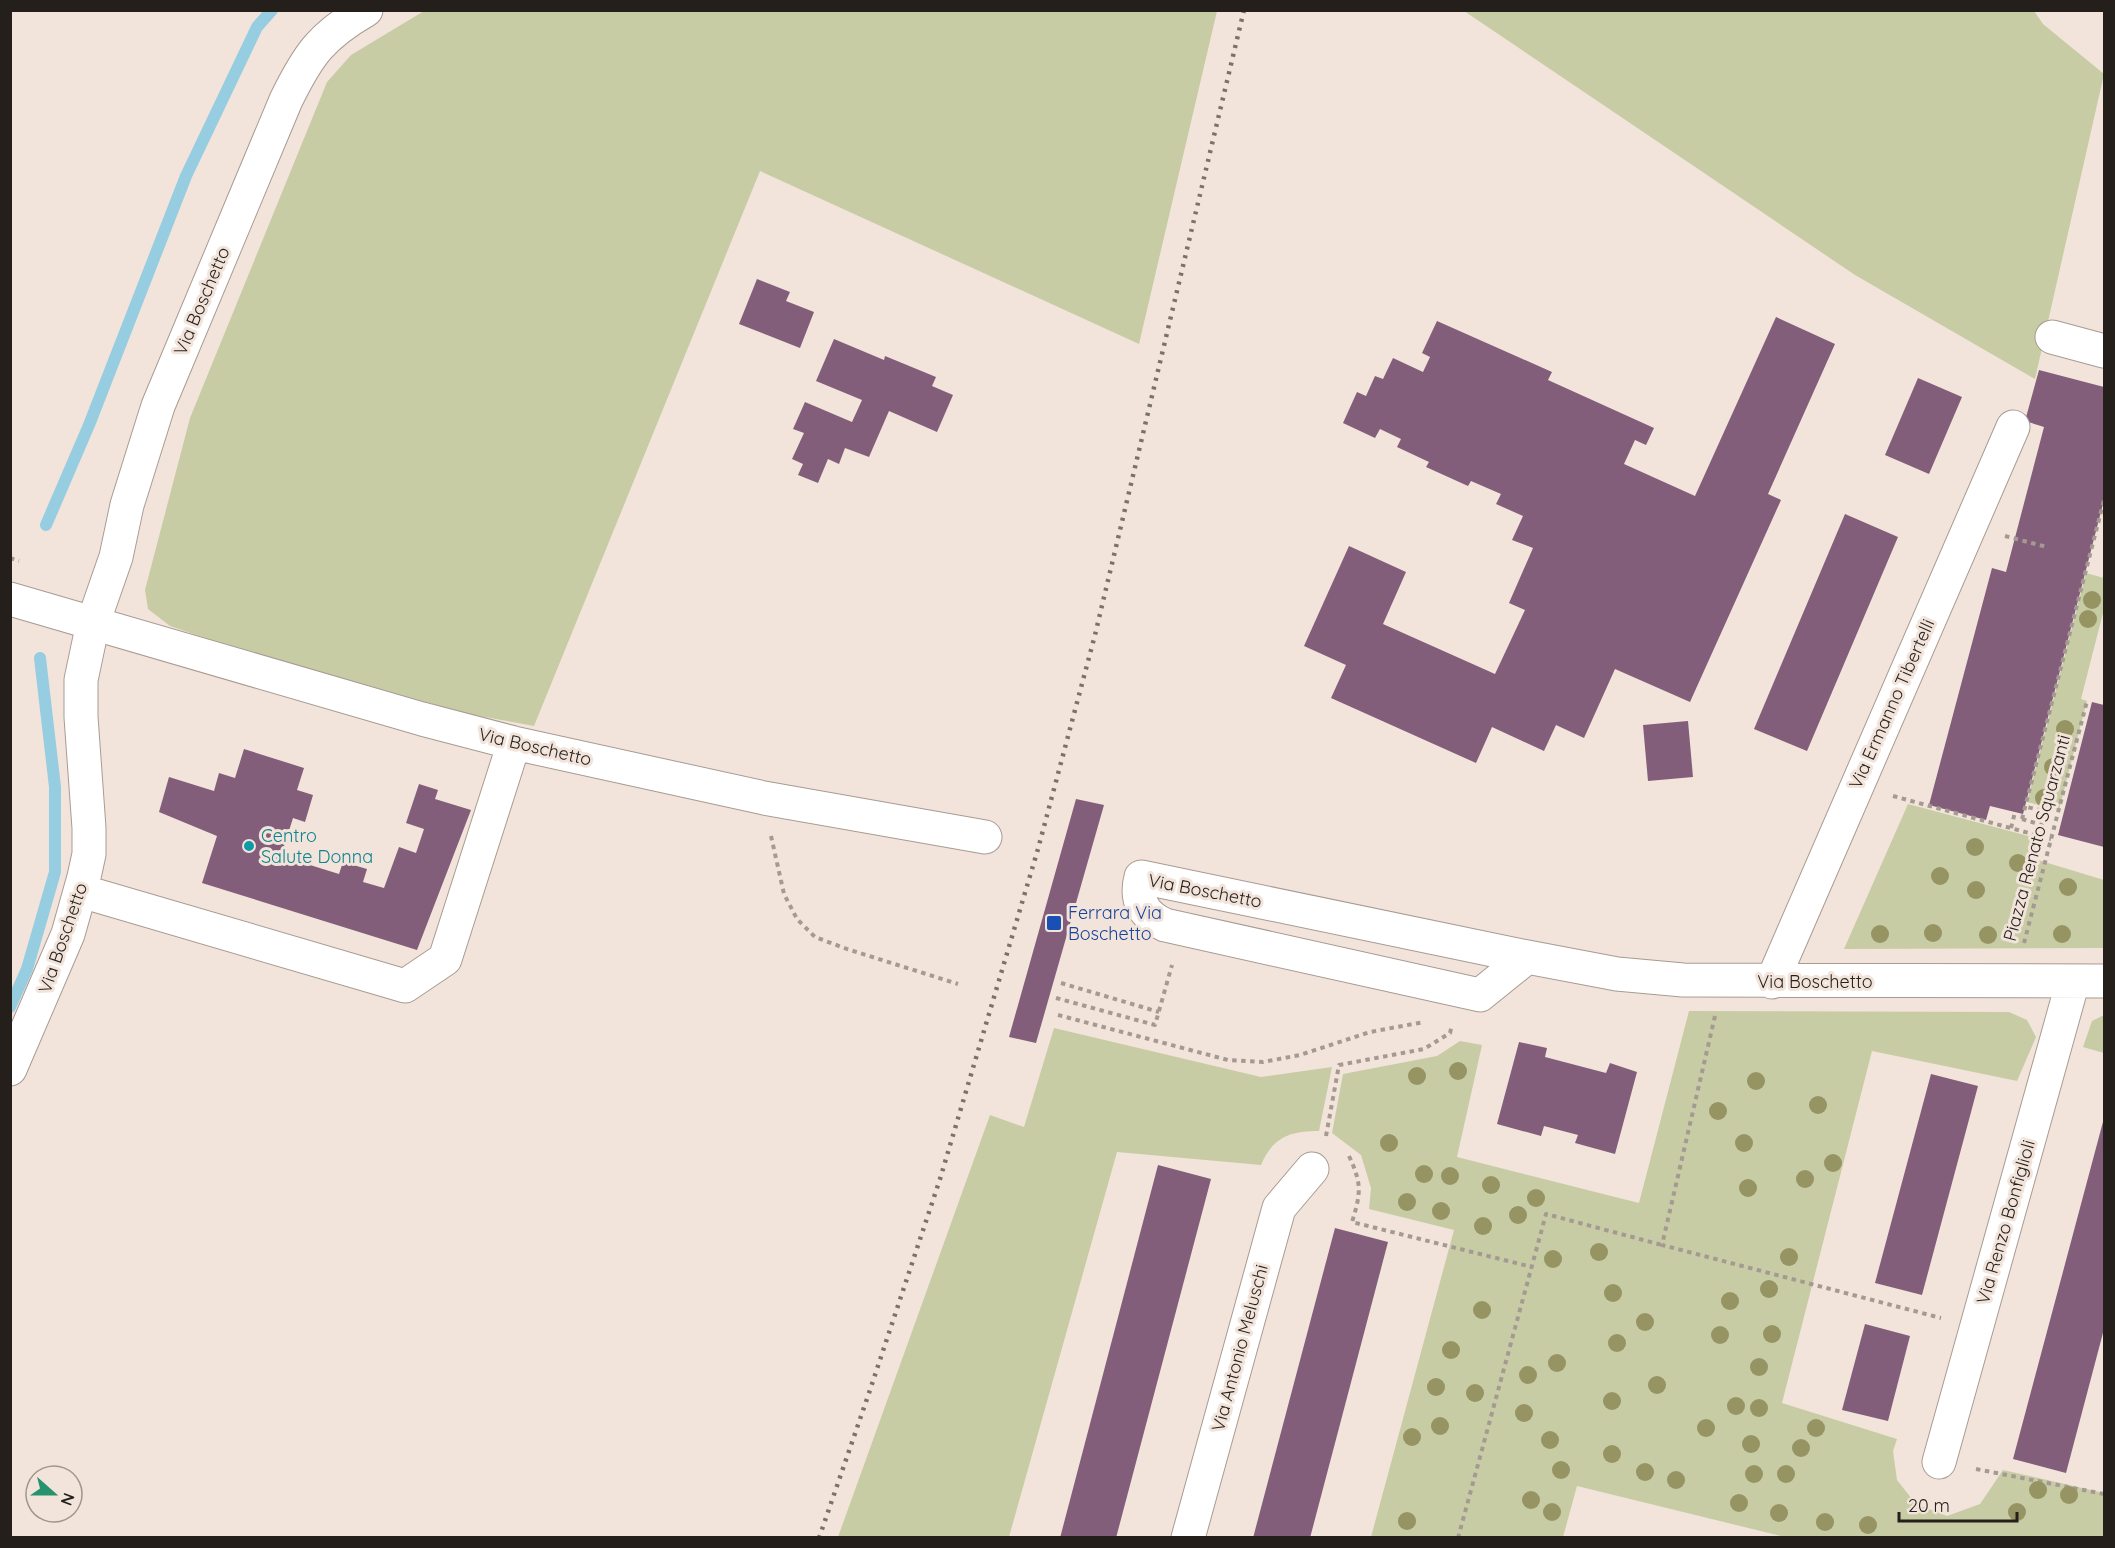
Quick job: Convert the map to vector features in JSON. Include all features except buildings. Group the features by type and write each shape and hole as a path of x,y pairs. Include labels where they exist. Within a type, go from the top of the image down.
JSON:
{"street":[{"name":"Via Boschetto","path":"10,1069 68,934 81,891 89,854 89,828 81,717 81,680 93,623 116,557 127,506 158,406 286,100 312,52 328,37 366,10"},
{"path":"2052,337 2104,351"},
{"name":"Via Ermanno Tibertelli","path":"1772,982 2013,427"},
{"path":"10,599 93,623"},
{"name":"Via Boschetto","path":"93,623 514,744 764,798 984,837"},
{"path":"81,891 405,986 445,959 514,744"},
{"name":"Via Boschetto","path":"1480,995 1182,930 1153,919 1145,911 1139,901 1138,888 1141,877 1617,974 1683,980 1772,982 2089,981"},
{"path":"1480,995 1527,957"},
{"name":"Via Renzo Bonfiglioli","path":"1940,1462 1977,1328 2089,981"},
{"name":"Via Antonio Meluschi","path":"1188,1538 1279,1208 1312,1169"}],"path":[{"path":"2027,807 2048,812 2045,826 2022,819 2104,500"},
{"path":"2011,538 2047,548"},
{"name":"Piazza Renato Squarzanti","path":"2013,981 2087,701"},
{"path":"1857,787 2051,839"},
{"path":"764,798 774,855 784,894 797,919 815,937 958,984"},
{"path":"2011,828 2015,812"},
{"path":"1056,998 1155,1025 1182,930"},
{"path":"1662,1245 1723,981"},
{"path":"1061,983 1159,1012"},
{"path":"1333,1142 1326,1136 1340,1065 1424,1049 1449,1033 1455,1017 1480,995"},
{"path":"1058,1015 1228,1060 1263,1062 1300,1055 1370,1032 1455,1017"},
{"path":"1347,1153 1357,1174 1360,1198 1352,1222 1532,1267"},
{"path":"1458,1538 1546,1214 1977,1328"},
{"path":"1940,1462 2104,1494"}],"green space":[{"path":"424,11 1217,11 1139,344 760,171 534,726 463,713 170,626 148,609 145,590 190,418 327,82 351,55"},
{"path":"1464,11 2034,11 2043,24 2104,74 2035,379 1855,275"},
{"path":"2086,573 2104,578 2104,609 2081,699 2087,701 2059,810 2027,802"},
{"path":"1908,804 2043,840 2038,860 2104,880 2104,948 1844,949"},
{"path":"1689,1011 2009,1012 2027,1020 2036,1037 2017,1081 1872,1051 1782,1403 1897,1439 1893,1451 1897,1480 1916,1504 1947,1516 1980,1504 2003,1470 2104,1493 2104,1537 1785,1537 1577,1486 1563,1537 1371,1537 1454,1230 1369,1209 1371,1188 1361,1155 1332,1133 1343,1074 1437,1056 1460,1041 1482,1045 1457,1157 1639,1203"},
{"path":"2104,1015 2104,1053 2083,1047 2092,1021"},
{"path":"1054,1028 1261,1077 1332,1067 1319,1131 1291,1134 1277,1142 1261,1165 1117,1152 1009,1537 838,1537 990,1115 1024,1127"}],"waterway":[{"path":"46,525 89,425 186,176 257,27 272,10"},
{"path":"10,1007 27,969 55,872 55,787 40,658"}],"railway":[{"path":"819,1538 940,1179 1038,849 1095,635 1244,10"}],"place":[{"name":"Centro Salute Donna","path":"249,846"},
{"name":"Ferrara Via Boschetto","path":"1054,923"}]}
